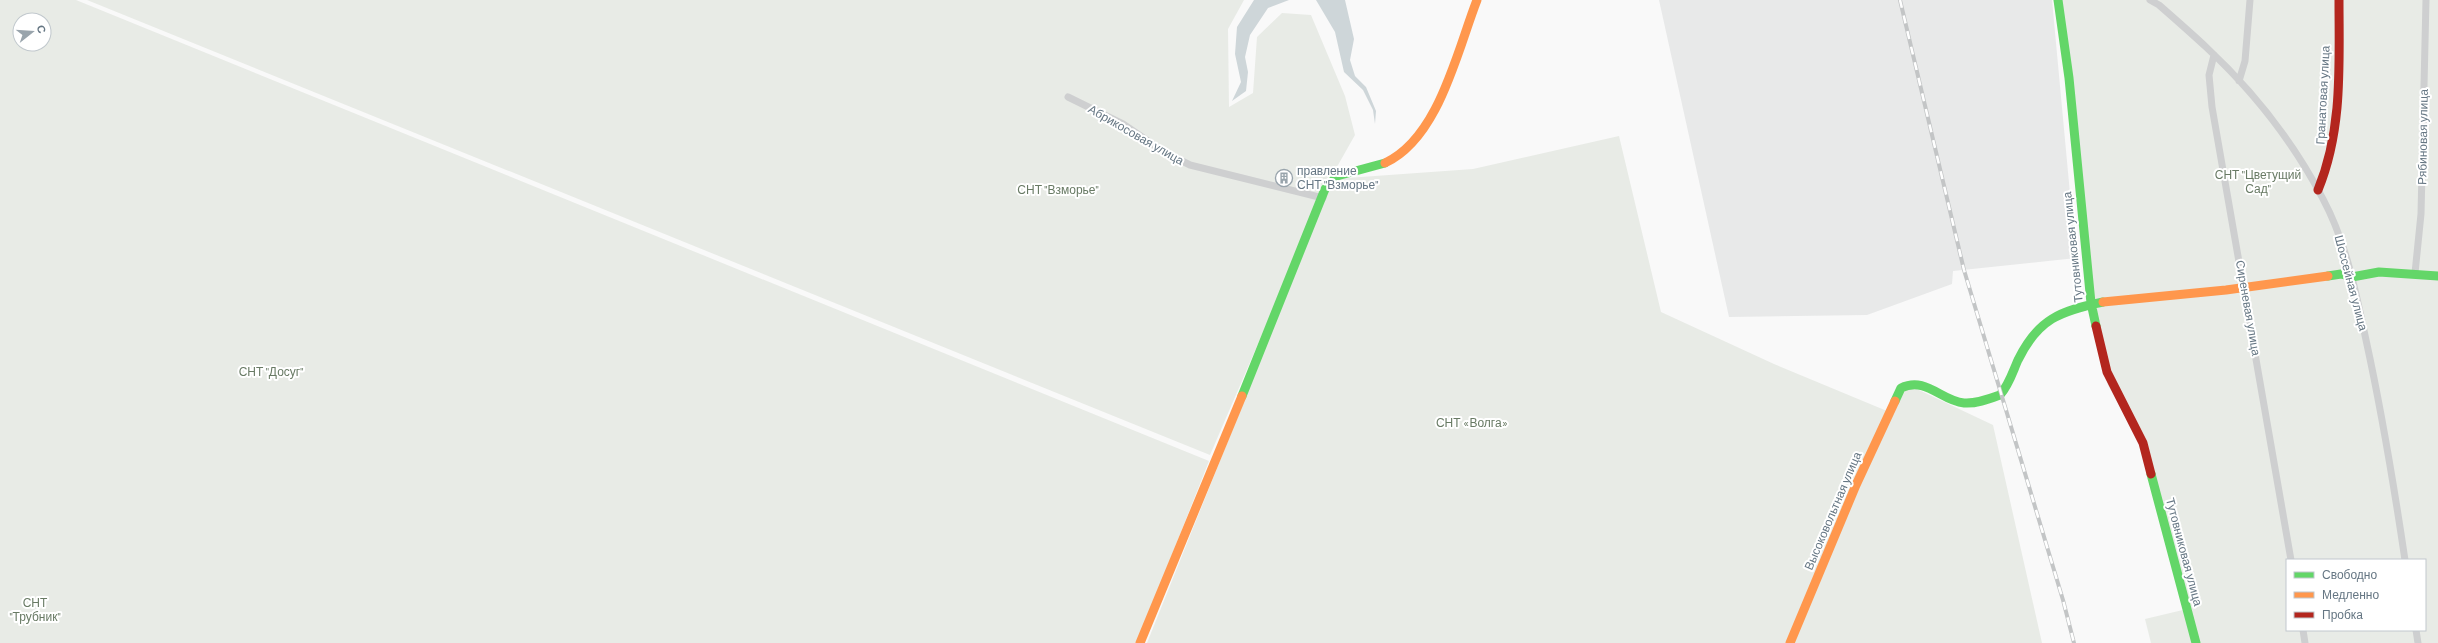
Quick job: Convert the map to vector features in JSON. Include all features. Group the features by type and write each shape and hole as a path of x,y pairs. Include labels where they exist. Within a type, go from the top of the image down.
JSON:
{"street":[{"path":"1140,643 1323,198 1325,189 1333,179 1392,160 1410,148 1424,131 1436,106 1477,0"},
{"name":"Тутовниковая улица","path":"2058,0 2070,78 2091,303 2107,372 2143,443 2196,643"},
{"name":"Шоссейная улица","path":"2150,0 2160,2 2214,55 2266,112 2318,190 2335,226 2352,278 2372,366 2405,559"},
{"path":"2239,81 2245,61 2250,0"},
{"name":"Гранатовая улица","path":"2318,190 2324,178 2333,144 2337,86 2339,0"},
{"name":"Рябиновая улица","path":"2415,273 2421,214 2426,0"},
{"name":"Сиреневая улица","path":"2214,55 2209,75 2212,107 2291,559"},
{"name":"Абрикосовая улица","path":"1068,97 1123,124 1164,152 1190,165 1323,198"},
{"path":"2091,303 2113,298 2244,288 2341,274 2352,278 2379,272 2415,273 2438,276"},
{"name":"Высоковольтная улица","path":"1790,643 1856,485 1901,388 1912,384 1924,386 1960,403 1968,404 2001,395 2006,389 2023,350 2039,326 2091,303"},
{"path":"2303,631 2305,643"},
{"path":"2416,631 2418,643"}],"shaded area":[{"path":"1254,0 1289,0 1268,8 1250,35 1245,57 1248,72 1246,91 1232,101 1241,82 1235,54 1237,27"},
{"path":"1316,0 1345,0 1354,39 1350,60 1355,76 1366,87 1376,111 1375,124 1373,110 1363,90 1344,72 1335,32"},
{"path":"1659,0 2052,0 2076,258 1953,271 1952,284 1867,315 1729,317"}],"green space":[{"name":"СНТ \"Досуг\"","path":"0,0 76,0 1209,461 1137,643 0,643"},
{"name":"СНТ \"Взморье\"","path":"87,0 1244,0 1228,29 1229,107 1253,93 1257,37 1282,13 1311,15 1345,96 1355,135 1338,165 1322,185 1313,216 1210,455"},
{"name":"СНТ \"Цветущий Сад\"","path":"2060,0 2438,0 2438,643 2151,643 2145,619 2187,609 2142,447 2108,385 2087,301"},
{"name":"СНТ «Волга»","path":"1619,136 1661,312 1774,364 1887,411 1902,382 1993,425 2042,643 1147,643 1333,179 1473,169"}],"railway":[{"path":"1900,0 1964,270 2063,600 2074,643"}],"traffic: fast":[{"path":"2058,0 2069,78 2091,303 2096,326"},
{"path":"1242,396 1325,189 1337,176 1385,163"},
{"path":"2328,276 2341,274 2352,277 2379,272 2438,276"},
{"path":"1895,401 1901,388 1910,385 1926,387 1948,398 1964,403 1978,402 2000,395 2026,346 2042,326 2062,313 2103,302"},
{"path":"2151,474 2196,643"}],"traffic: slow":[{"path":"1385,163 1404,151 1419,134 1433,114 1444,91 1477,0"},
{"path":"2103,302 2226,290 2328,276"},
{"path":"1140,643 1242,396"},
{"path":"1790,643 1856,485 1895,401"}],"traffic: jam":[{"path":"2318,190 2332,144 2336,120 2339,73 2339,0"},
{"path":"2096,326 2107,372 2143,443 2151,474"}],"place":[{"name":"правление СНТ \"Взморье\"","path":"1284,178"}],"park label":[{"name":"СНТ \"Трубник\"","path":"35,610"}]}
